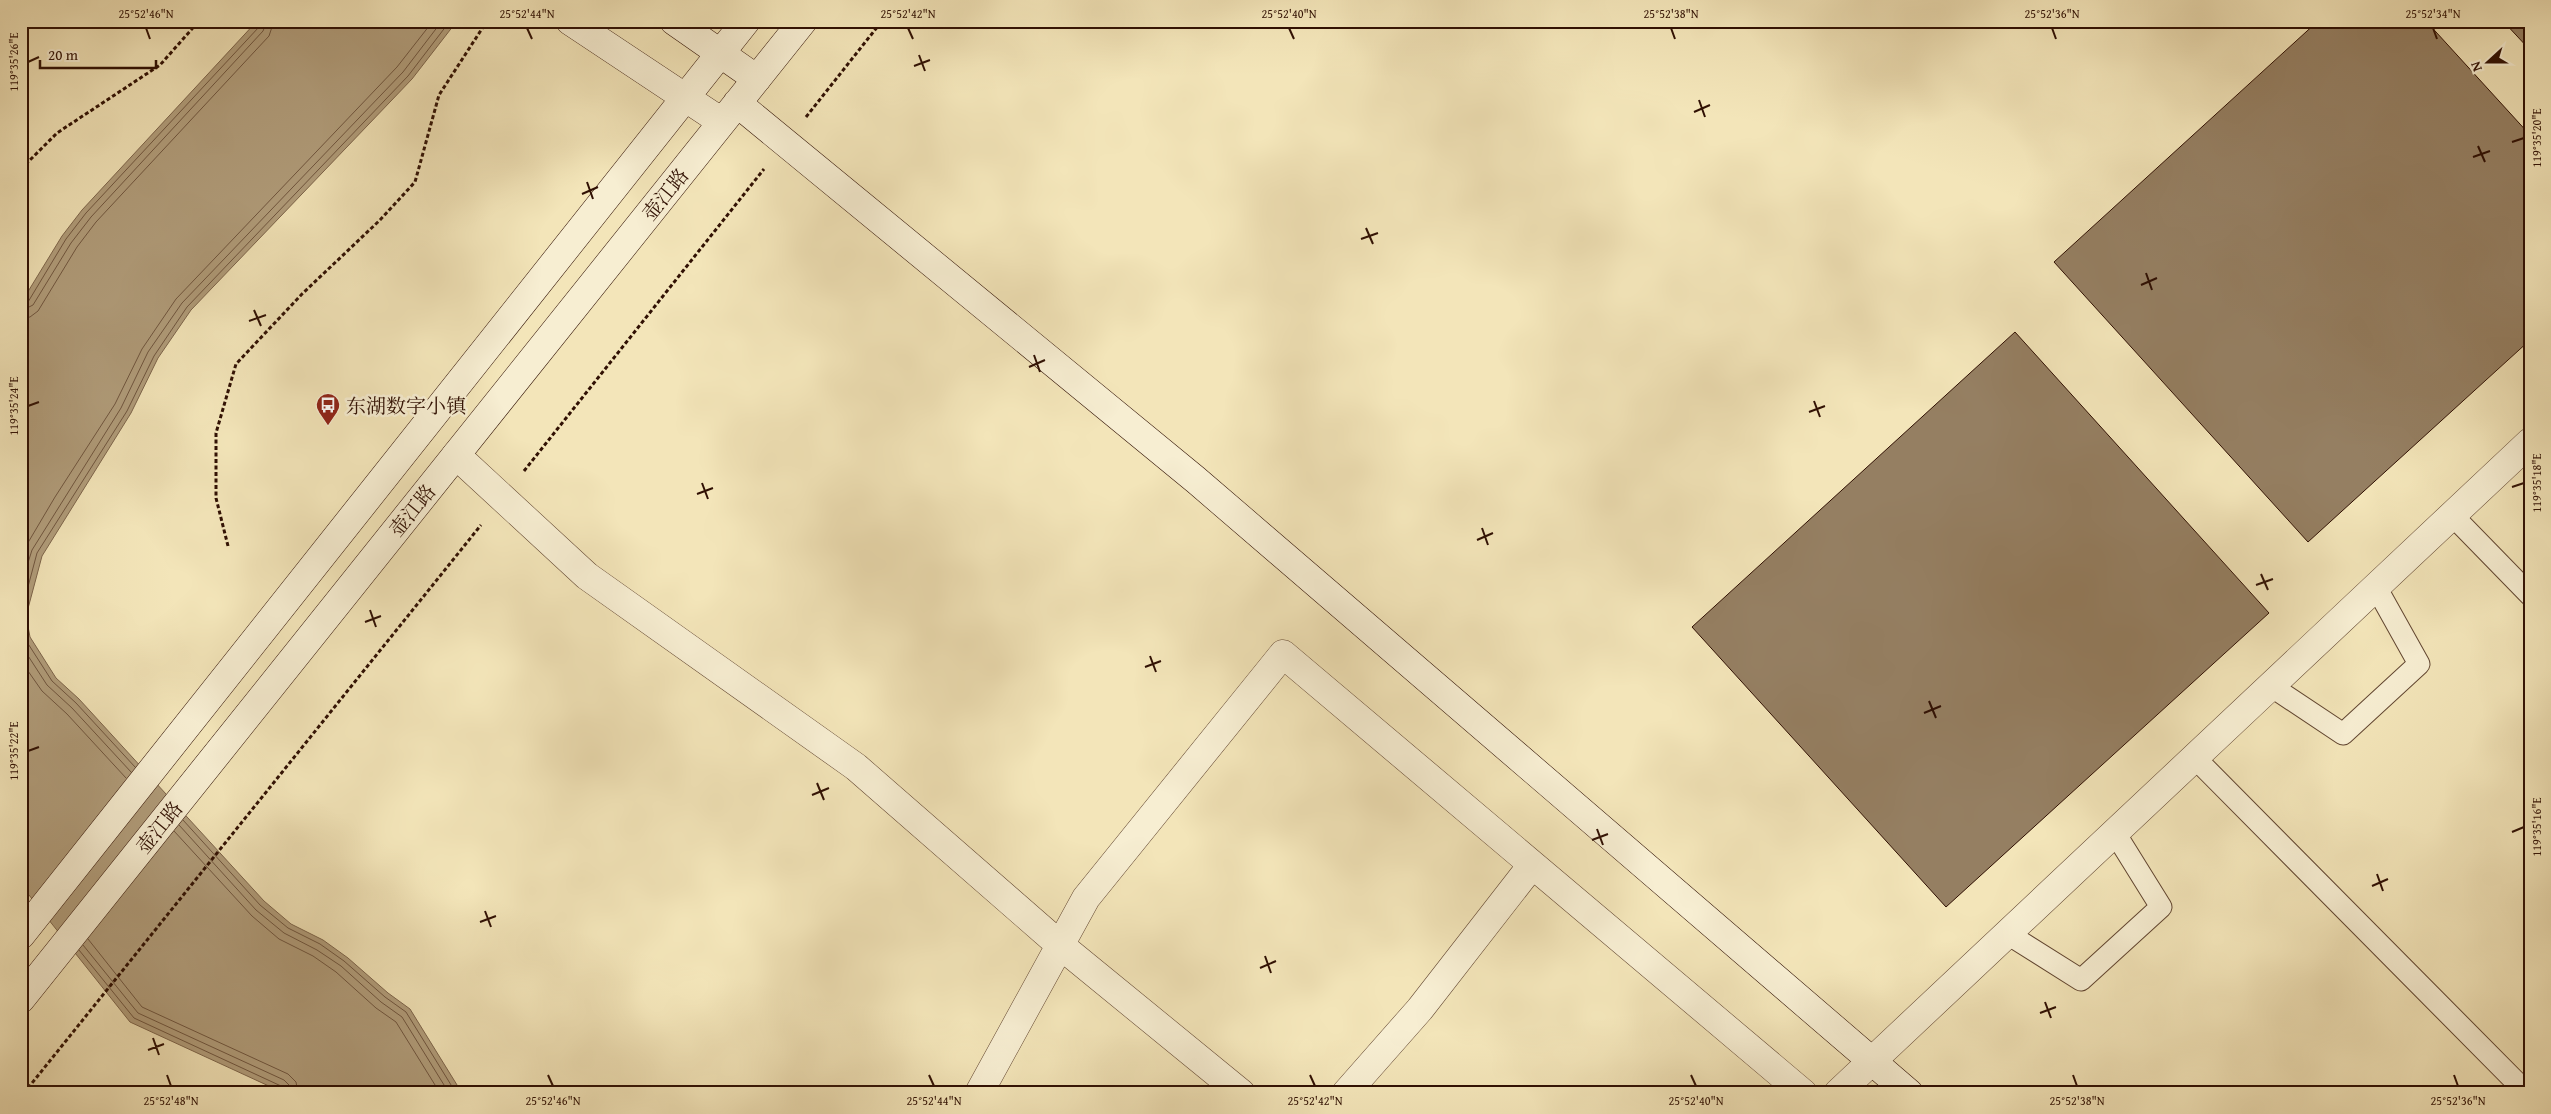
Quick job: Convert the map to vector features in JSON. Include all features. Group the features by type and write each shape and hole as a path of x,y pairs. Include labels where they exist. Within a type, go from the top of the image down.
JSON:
{"street":[{"path":"674,21 757,78"},
{"name":"壶江路","path":"21,935 166,756 746,21"},
{"name":"壶江路","path":"21,999 803,21"},
{"path":"570,22 685,99 730,113 785,142 1196,480 1909,1093"},
{"path":"1838,1093 2452,515 2526,453"},
{"path":"456,455 587,576 856,768 1060,945 1241,1093"},
{"path":"979,1093 1086,898 1283,654 1803,1093"},
{"path":"1346,1093 1420,1009 1532,865"}],"lane":[{"path":"2452,515 2530,595"},
{"path":"2271,686 2344,734 2419,664 2376,588"},
{"path":"2195,758 2527,1093"},
{"path":"2008,934 2081,980 2161,907 2115,833"}],"path":[{"path":"21,169 57,133 160,65 199,21"},
{"path":"228,546 216,498 216,433 236,364 302,294 380,220 415,182 439,95 488,21"},
{"path":"24,1093 503,498 882,21"}],"water":[{"path":"257,21 457,21 412,79 191,310 158,358 131,413 42,556 26,616 30,637 56,678 79,699 264,901 291,924 323,940 348,958 388,993 410,1009 462,1093 284,1093 130,1022 21,885 21,303 62,236 82,210"}],"building":[{"path":"2318,21 2426,21 2530,135 2530,340 2308,542 2054,262"},
{"path":"2503,21 2530,21 2530,50"},
{"path":"2015,332 2269,613 1946,907 1692,627"}],"place":[{"name":"东湖数字小镇","path":"328,426"}]}
